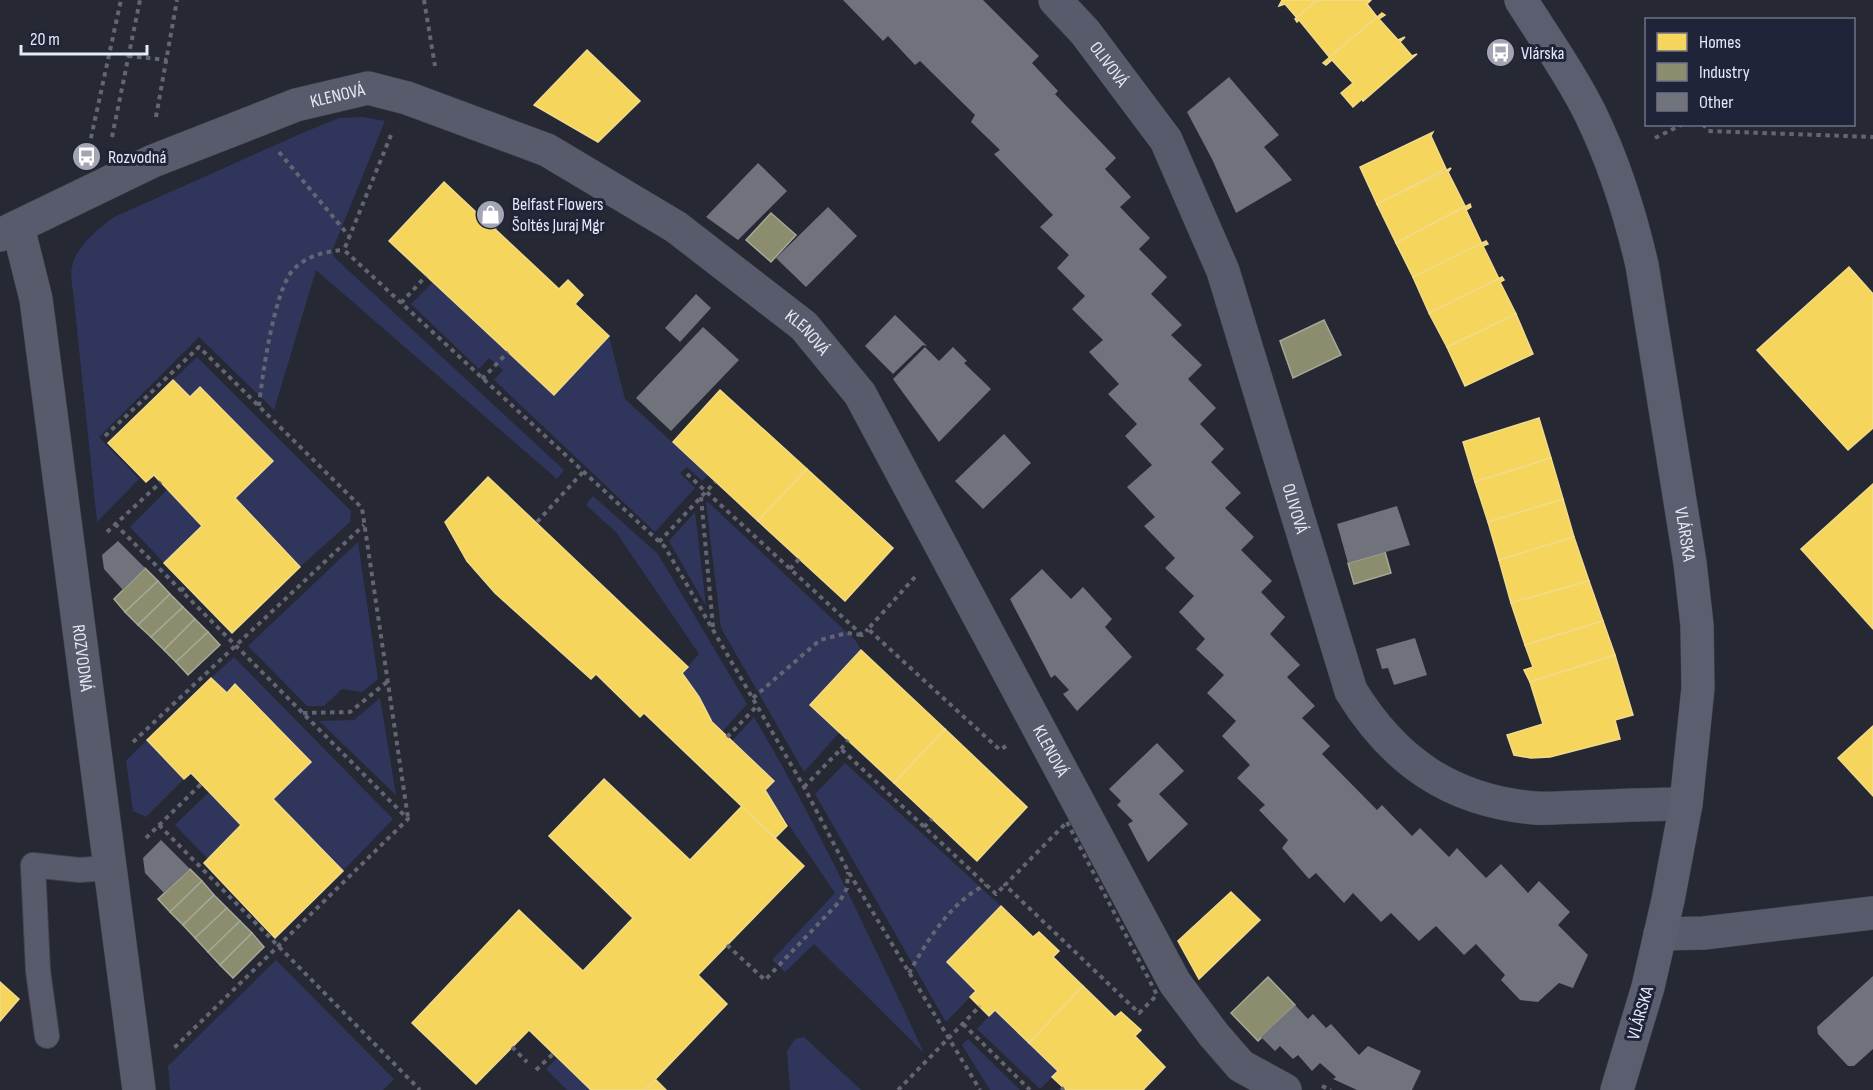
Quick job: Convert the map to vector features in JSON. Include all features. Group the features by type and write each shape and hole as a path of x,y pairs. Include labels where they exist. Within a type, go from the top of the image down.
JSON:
{"street":[{"name":"OLIVOVÁ","path":"1055,0 1085,32 1166,140 1223,271 1351,691 1371,723 1398,751 1436,780 1484,798 1536,808 1686,804"},
{"name":"VLÁRSKA","path":"1521,0 1590,113 1619,181 1642,265 1690,563 1696,625 1698,688 1686,804 1648,987 1617,1090"},
{"name":"KLENOVÁ","path":"9,231 153,161 296,105 368,88 418,101 547,150 676,227 804,326 866,405 1175,983 1214,1035 1241,1066 1285,1090"},
{"name":"ROZVODNÁ","path":"9,231 36,299 139,1090"},
{"path":"1660,934 1704,933 1873,913"}],"lane":[{"path":"47,1036 38,971 33,865 79,870 110,868"}],"path":[{"path":"94,188 87,157 121,0"},
{"path":"110,146 140,0"},
{"path":"154,127 177,0"},
{"path":"344,250 418,101 436,73 424,0"},
{"path":"128,56 166,60"},
{"path":"1655,138 1679,126"},
{"path":"1704,126 1708,131 1873,137"},
{"path":"273,145 349,236"},
{"path":"259,406 275,317 282,290 292,271 322,252 344,250 659,542 714,631 804,787 848,871 980,1090"},
{"path":"401,303 426,276"},
{"path":"105,436 199,347 362,508 408,819"},
{"path":"482,379 508,352"},
{"path":"537,522 584,472"},
{"path":"687,474 862,635"},
{"path":"101,538 161,482"},
{"path":"659,542 715,482"},
{"path":"701,497 714,631"},
{"path":"115,524 408,819"},
{"path":"149,726 364,525"},
{"path":"790,569 799,559"},
{"path":"862,635 921,571"},
{"path":"181,591 186,585"},
{"path":"868,629 1000,750 1014,741"},
{"path":"753,699 820,639 847,633 862,635"},
{"path":"303,713 350,712 387,682"},
{"path":"727,737 757,706"},
{"path":"804,787 849,740"},
{"path":"841,749 996,894 1067,822"},
{"path":"138,845 201,784"},
{"path":"1005,885 1138,1013 1157,995 1062,813"},
{"path":"165,1057 408,819"},
{"path":"924,827 932,819"},
{"path":"159,825 231,895 277,947 420,1090"},
{"path":"727,945 765,980 840,901 847,888 848,871"},
{"path":"909,973 931,936 950,914 986,885"},
{"path":"898,1090 980,1006"},
{"path":"963,1024 1030,1090"},
{"path":"512,1047 526,1062"},
{"path":"536,1070 553,1054"},
{"path":"411,1090 416,1086"}],"shaded area":[{"path":"363,117 385,121 332,251 335,258 564,470 557,479 316,270 274,410 199,337 99,437 139,479 97,522 71,279 74,259 78,252 114,217 339,118"},
{"path":"433,282 554,395 609,336 625,399 708,475 702,481 687,467 680,473 695,488 655,532 494,380 503,370 489,358 479,369 411,304"},
{"path":"197,357 351,511 350,522 300,567 235,498 272,461 200,387 190,397 173,380"},
{"path":"168,489 202,526 164,563 130,527"},
{"path":"593,496 658,554 747,704 722,732 711,719 682,673 699,654 616,532 586,505"},
{"path":"708,502 856,641 861,650 840,732 804,772 721,628 706,503"},
{"path":"695,512 706,606 669,541"},
{"path":"358,542 378,679 362,692 342,689 324,706 307,706 248,646"},
{"path":"234,657 393,819 343,871 273,799 310,761 236,684 227,693 211,678"},
{"path":"380,698 396,795 319,721 354,720"},
{"path":"754,717 822,841 924,1053 814,944 785,972 772,960 835,893 765,790 774,781 732,741"},
{"path":"147,740 184,779 146,817 133,811 126,761"},
{"path":"845,763 1001,906 947,962 976,991 946,1022 815,794"},
{"path":"209,792 241,825 208,859 175,825"},
{"path":"276,960 394,1079 383,1090 170,1090 168,1066"},
{"path":"995,1010 1058,1071 1040,1089 977,1029"},
{"path":"804,1037 861,1090 790,1090 787,1051 795,1039"},
{"path":"968,1039 1020,1090 990,1090 962,1045"},
{"path":"557,1058 591,1090 567,1090 546,1069"}],"building: Homes":[{"path":"1282,0 1317,0 1297,18 1285,4 1279,6"},
{"path":"1317,0 1371,0 1367,4 1377,17 1330,58 1299,20 1297,22 1295,19"},
{"path":"1382,13 1385,15 1379,19 1398,40 1405,37 1400,42 1412,56 1417,54 1353,107 1341,93 1353,83 1332,60 1326,65 1323,63"},
{"path":"587,50 640,101 598,142 534,105"},
{"path":"1433,132 1431,136 1446,169 1377,204 1360,167"},
{"path":"1451,168 1448,172 1465,206 1396,243 1377,204"},
{"path":"444,182 478,214 487,205 496,213 503,220 495,229 559,289 568,280 583,295 575,304 609,336 554,395 389,241"},
{"path":"1470,204 1471,207 1466,210 1482,244 1413,277 1396,243"},
{"path":"1486,241 1488,244 1483,246 1499,279 1429,313 1413,277"},
{"path":"1849,267 1873,294 1873,428 1848,450 1757,350"},
{"path":"1502,277 1504,280 1500,282 1516,314 1447,347 1429,313"},
{"path":"1516,314 1533,354 1465,386 1447,347"},
{"path":"173,380 190,397 200,387 273,461 235,498 300,567 232,633 164,563 202,526 154,475 146,482 108,443"},
{"path":"720,390 807,469 758,521 673,442"},
{"path":"1539,418 1551,458 1475,482 1463,442"},
{"path":"1551,458 1563,499 1488,522 1475,482"},
{"path":"807,469 893,548 845,601 758,521"},
{"path":"488,477 688,667 682,673 699,697 712,722 774,781 765,790 787,826 775,838 644,713 640,717 596,674 591,679 495,593 467,561 445,522"},
{"path":"1873,484 1873,629 1801,549"},
{"path":"1563,499 1574,537 1499,560 1488,522"},
{"path":"1574,537 1589,581 1511,603 1499,560"},
{"path":"1589,581 1603,621 1525,645 1511,603"},
{"path":"1603,621 1615,655 1530,682 1524,670 1533,667 1525,645"},
{"path":"861,650 945,729 894,783 810,705"},
{"path":"1615,655 1633,715 1615,720 1620,739 1550,757 1531,758 1514,755 1507,735 1543,724 1530,682"},
{"path":"211,678 227,693 235,684 311,762 273,799 343,871 275,938 204,863 241,825 191,773 184,779 147,740"},
{"path":"1873,726 1873,796 1838,758"},
{"path":"945,729 1027,807 977,861 894,783"},
{"path":"604,779 690,860 742,806 804,866 698,975 727,1004 645,1090 591,1090 529,1030 476,1084 412,1023 519,910 583,971 633,918 549,836"},
{"path":"1231,892 1260,920 1199,979 1178,941"},
{"path":"1001,906 1033,937 1039,932 1059,951 1053,957 1083,986 1029,1043 995,1010 989,1016 970,997 976,991 947,962"},
{"path":"0,982 19,999 0,1021"},
{"path":"1083,986 1115,1017 1121,1012 1141,1030 1135,1036 1165,1067 1143,1090 1066,1090 1052,1077 1058,1071 1029,1043"},
{"path":"656,1080 666,1090 645,1090"}],"building: Industry":[{"path":"771,213 796,235 771,262 746,240"},
{"path":"1324,320 1341,355 1293,378 1280,341"},
{"path":"1385,552 1391,573 1354,584 1348,563"},
{"path":"145,568 158,581 125,612 114,599"},
{"path":"158,581 170,594 138,625 125,612"},
{"path":"170,594 183,607 151,637 138,625"},
{"path":"183,607 195,619 164,650 151,637"},
{"path":"195,619 208,632 176,662 164,650"},
{"path":"208,632 220,645 188,675 176,662"},
{"path":"190,869 202,881 170,912 158,899"},
{"path":"202,881 214,895 183,925 170,912"},
{"path":"214,895 227,908 195,938 183,925"},
{"path":"227,908 240,921 208,952 195,938"},
{"path":"240,921 252,933 220,965 208,952"},
{"path":"252,933 264,947 233,978 220,965"},
{"path":"1268,977 1295,1005 1258,1041 1231,1013"}],"building: Other":[{"path":"843,0 983,0 1039,56 1032,63 1058,91 1055,94 1116,158 1105,169 1131,197 1120,207 1150,238 1139,249 1167,277 1151,294 1182,325 1171,335 1202,365 1188,379 1216,408 1200,424 1224,449 1211,462 1241,493 1225,508 1254,537 1241,550 1272,581 1261,592 1285,617 1270,634 1300,665 1287,677 1315,706 1302,718 1330,746 1322,754 1377,810 1382,805 1412,836 1420,828 1449,857 1457,848 1486,878 1501,864 1528,893 1539,881 1570,912 1558,925 1588,955 1573,988 1559,983 1538,1002 1520,1000 1501,980 1505,975 1476,944 1464,955 1436,926 1419,941 1391,913 1381,922 1353,893 1344,903 1316,873 1309,879 1282,848 1288,840 1259,810 1265,805 1237,778 1250,765 1222,736 1236,721 1207,693 1224,675 1196,649 1205,639 1179,612 1194,596 1165,568 1175,558 1144,526 1155,517 1127,487 1152,465 1125,436 1137,424 1108,394 1119,384 1089,352 1103,340 1072,309 1085,296 1057,268 1069,255 1040,227 1053,215 994,154 1000,150 971,122 975,115 920,61 915,65 888,36 883,41"},
{"path":"1229,77 1279,135 1264,147 1292,180 1236,213 1212,159 1187,112"},
{"path":"758,163 787,191 738,240 706,217"},
{"path":"828,207 857,236 806,287 776,258"},
{"path":"696,294 711,308 680,342 665,328"},
{"path":"895,315 927,346 923,345 893,374 865,346"},
{"path":"703,327 739,360 671,431 636,398"},
{"path":"925,347 939,361 953,347 967,361 964,363 991,389 939,442 893,379"},
{"path":"1004,434 1031,463 983,509 955,481"},
{"path":"1397,506 1410,545 1348,563 1337,524"},
{"path":"118,541 145,568 123,590 104,569 102,555"},
{"path":"1042,569 1071,599 1083,587 1112,619 1105,627 1132,657 1077,711 1063,694 1069,690 1055,675 1051,678 1010,599"},
{"path":"1415,638 1427,675 1394,685 1388,668 1382,669 1376,649"},
{"path":"1157,743 1184,771 1159,794 1188,824 1148,862 1128,824 1133,821 1117,805 1121,801 1109,789"},
{"path":"161,840 190,869 164,893 145,873 143,858"},
{"path":"1873,976 1873,1049 1854,1066 1848,1066 1818,1034 1817,1027"},
{"path":"1295,1005 1308,1019 1313,1014 1326,1028 1331,1024 1359,1055 1368,1046 1421,1071 1412,1090 1357,1090 1333,1079 1336,1077 1320,1063 1312,1071 1298,1055 1293,1059 1280,1046 1275,1051 1261,1037"}],"place":[{"name":"Vlárska","path":"1500,53"},
{"name":"Rozvodná","path":"87,157"},
{"name":"Belfast Flowers Šoltés Juraj Mgr","path":"491,214"}]}
